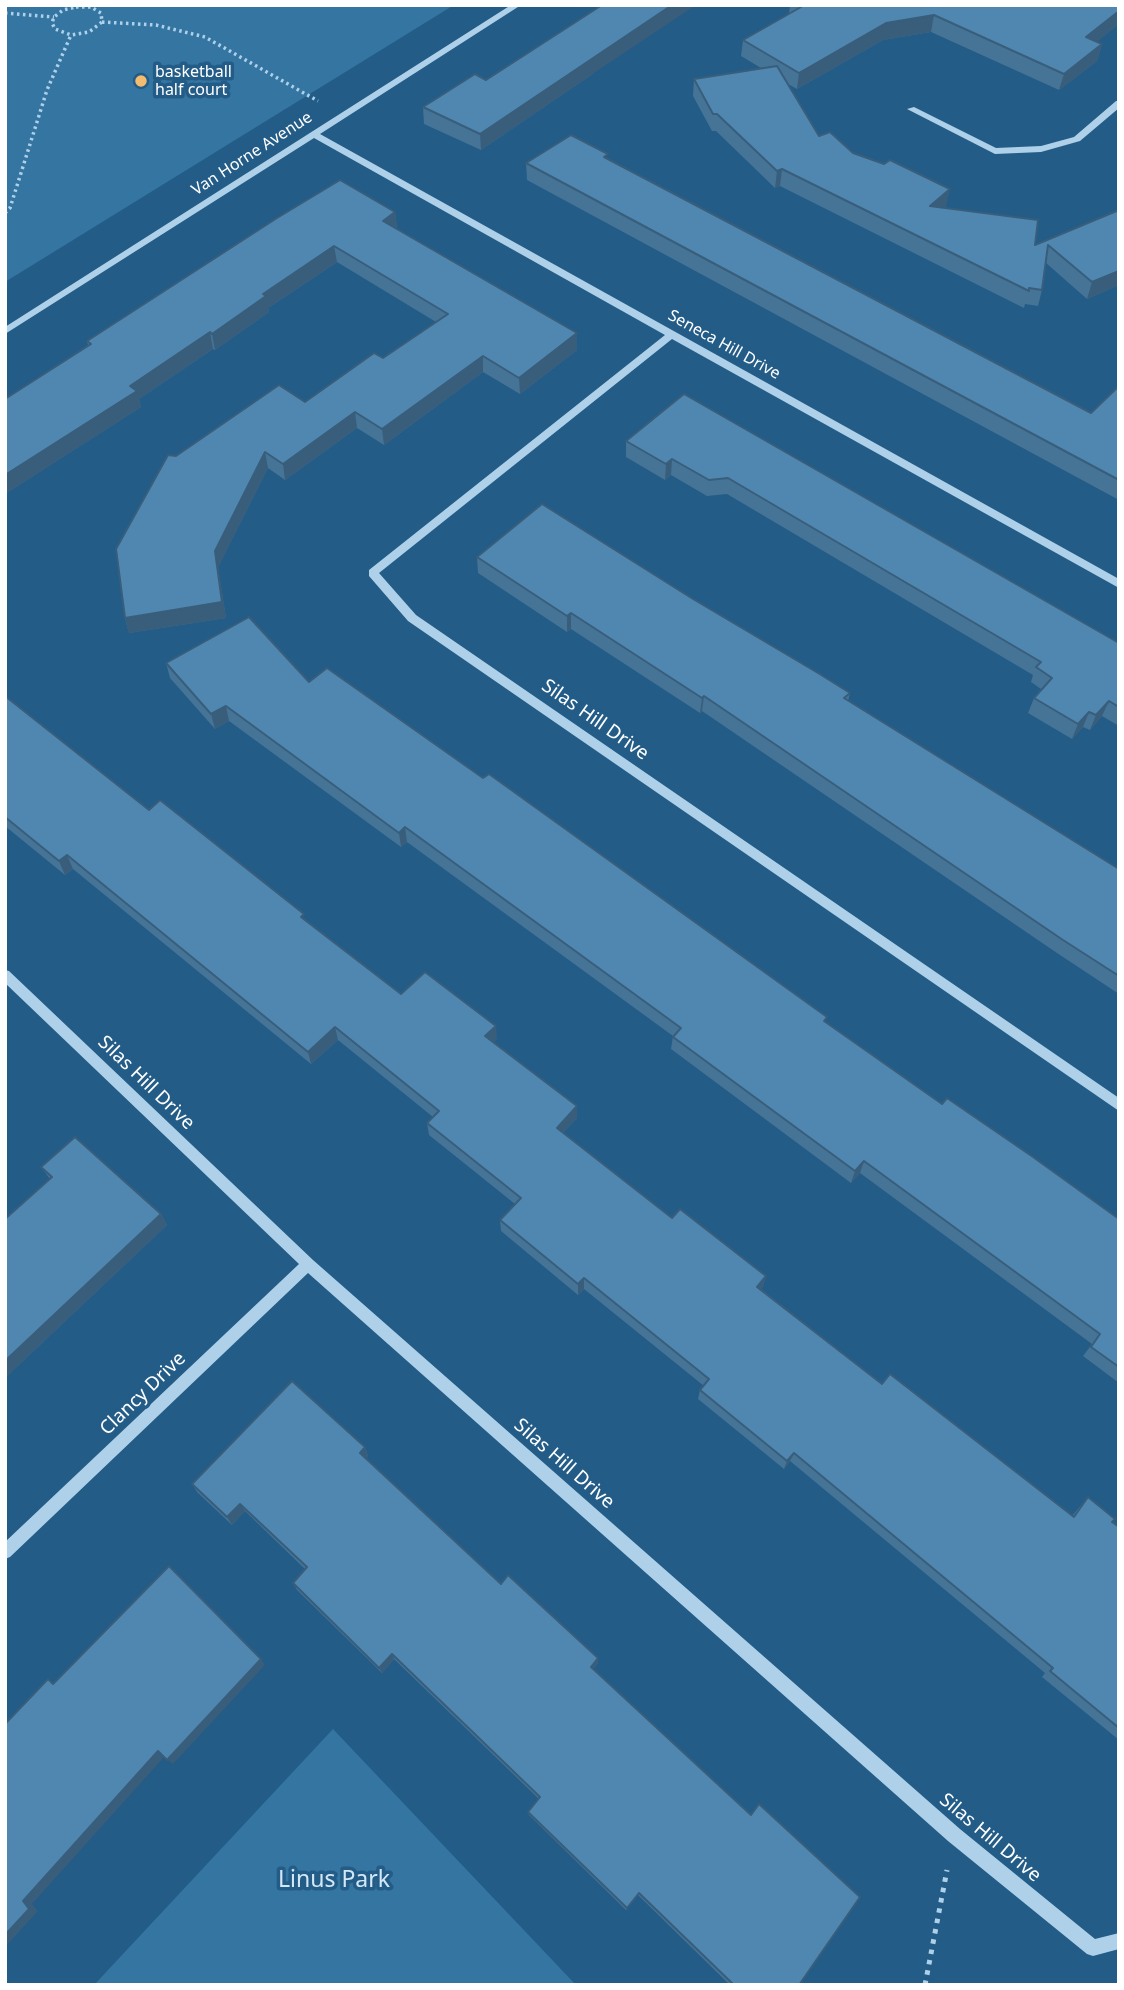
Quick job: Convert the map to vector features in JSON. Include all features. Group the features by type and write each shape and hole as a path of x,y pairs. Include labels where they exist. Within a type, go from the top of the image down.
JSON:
{"street":[{"name":"Van Horne Avenue","path":"5,331 517,5"},
{"path":"911,109 995,150 1041,149 1077,139 1119,103"},
{"name":"Seneca Hill Drive","path":"313,134 1119,584"},
{"name":"Silas Hill Drive","path":"672,334 373,573 412,618 1119,1105"},
{"name":"Silas Hill Drive","path":"5,975 308,1264 954,1835 1093,1948 1119,1941"},
{"name":"Clancy Drive","path":"5,1552 308,1264"}],"path":[{"path":"5,13 54,17 76,6 101,13 102,22"},
{"path":"54,17 55,29 71,34 89,32 102,22 156,25 205,37 275,74 325,105"},
{"path":"5,213 9,208 47,90 71,34"},
{"path":"925,1985 954,1835"}],"green space":[{"path":"5,5 454,5 5,282"},
{"name":"Linus Park","path":"333,1729 576,1985 94,1985"}],"building":[{"path":"602,5 672,5 480,134 423,107 475,74 486,80"},
{"path":"799,5 1119,5 1119,11 1086,37 1102,44 1064,74 934,15 886,23 799,73 743,40 801,7"},
{"path":"777,66 819,136 830,132 853,153 884,164 890,160 950,189 930,206 1038,220 1035,245 1119,210 1119,271 1092,282 1048,245 1042,290 1029,288 1029,291 782,169 777,171 717,114 713,114 694,79"},
{"path":"571,135 608,154 604,157 1091,413 1119,386 1119,480 526,163"},
{"path":"340,180 395,212 383,221 577,333 519,378 483,356 382,429 355,412 283,464 265,452 215,551 222,602 125,618 116,549 168,455 176,456 279,385 305,402 374,353 383,358 448,314 334,246 263,294 266,296 212,334 210,332 130,386 137,391 5,475 5,399 91,344 87,341"},
{"path":"684,394 1119,643 1119,707 1109,701 1096,715 1089,712 1078,724 1034,698 1052,678 1036,667 1041,662 728,478 709,480 672,459 666,464 626,441"},
{"path":"542,504 850,693 844,698 1119,869 1119,976 704,696 702,698 571,613 567,616 477,557"},
{"path":"249,617 309,682 327,668 483,778 489,774 827,1017 824,1021 942,1104 947,1098 1119,1219 1119,1367 1091,1347 1100,1334 864,1161 855,1171 673,1037 681,1028 405,827 399,833 226,706 211,714 166,663"},
{"path":"5,696 149,810 160,800 304,914 301,917 401,994 425,972 496,1026 485,1036 577,1106 557,1128 672,1218 680,1209 766,1276 757,1287 882,1384 890,1374 1074,1517 1088,1497 1115,1519 1112,1522 1119,1527 1119,1728 1050,1671 1053,1668 794,1453 787,1461 700,1390 709,1379 584,1278 578,1284 500,1220 521,1198 427,1123 439,1111 335,1027 308,1052 67,855 59,861 5,817"},
{"path":"75,1137 161,1214 5,1361 5,1219 52,1177 41,1167"},
{"path":"292,1381 365,1447 360,1453 501,1584 508,1575 598,1658 591,1667 751,1815 759,1804 860,1897 799,1985 734,1985 639,1893 627,1908 528,1812 540,1797 392,1654 379,1668 293,1583 307,1567 240,1504 227,1517 192,1484"},
{"path":"169,1566 261,1659 167,1760 158,1751 23,1901 29,1909 5,1935 5,1724 48,1679 53,1684"}],"place":[{"name":"basketball half court","path":"141,81"}]}
